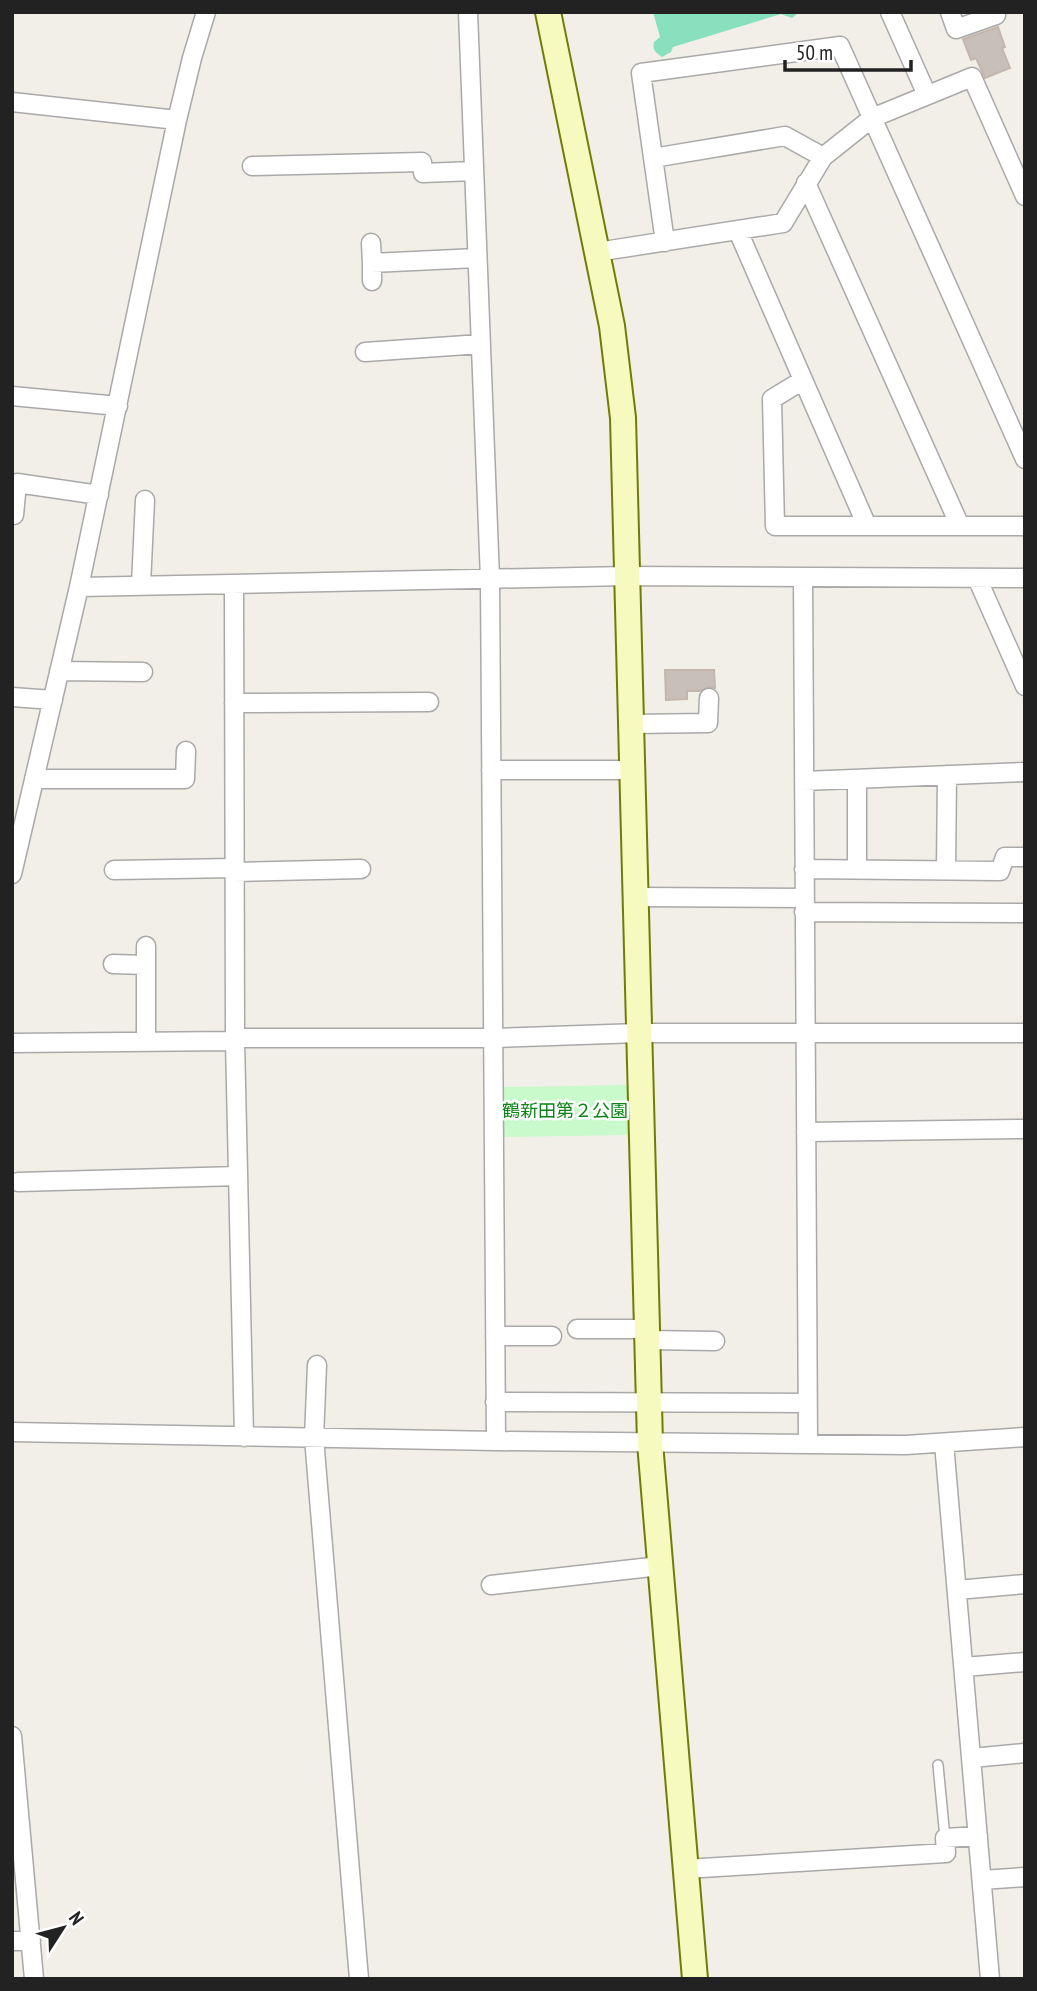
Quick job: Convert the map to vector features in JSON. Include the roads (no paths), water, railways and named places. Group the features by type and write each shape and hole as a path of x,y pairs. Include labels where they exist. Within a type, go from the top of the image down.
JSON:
{"street":[{"path":"12,874 79,587 177,120 206,12"},
{"path":"468,12 490,579 496,1441"},
{"path":"548,12 612,326 623,418 650,1443 695,1979"},
{"path":"890,12 928,95"},
{"path":"950,12 956,29 996,15"},
{"path":"666,242 641,73 840,46 1025,458"},
{"path":"597,252 783,223 823,157 872,118 972,76 1025,195"},
{"path":"12,102 177,120"},
{"path":"653,158 785,136 823,157"},
{"path":"252,166 422,162 424,173 474,171"},
{"path":"806,183 960,526"},
{"path":"738,231 867,526"},
{"path":"371,243 372,272 477,258"},
{"path":"365,352 481,344"},
{"path":"803,380 772,399 775,526 1025,526"},
{"path":"12,396 118,406"},
{"path":"13,515 17,483 99,495"},
{"path":"141,585 145,500"},
{"path":"79,587 627,576 1025,578"},
{"path":"803,577 808,1444"},
{"path":"977,578 1025,686"},
{"path":"234,584 235,1040 244,1437"},
{"path":"59,671 143,672"},
{"path":"12,697 53,700"},
{"path":"631,724 708,723 709,698"},
{"path":"234,703 429,702"},
{"path":"34,779 185,779 186,751"},
{"path":"491,770 632,770"},
{"path":"804,781 1025,772"},
{"path":"946,870 947,775"},
{"path":"857,779 857,869"},
{"path":"804,869 1000,871 1005,857 1025,857"},
{"path":"114,870 361,869"},
{"path":"635,897 1025,914"},
{"path":"146,946 146,1042"},
{"path":"113,964 146,965"},
{"path":"12,1043 492,1038 639,1032 1025,1034"},
{"path":"806,1132 1025,1129"},
{"path":"18,1182 238,1176"},
{"path":"577,1329 715,1341"},
{"path":"495,1336 552,1336"},
{"path":"317,1365 314,1438 359,1979"},
{"path":"495,1402 807,1403"},
{"path":"12,1432 906,1445 1025,1437"},
{"path":"944,1443 990,1979"},
{"path":"491,1585 660,1566"},
{"path":"957,1590 1025,1584"},
{"path":"964,1667 1025,1662"},
{"path":"12,1736 34,1979"},
{"path":"972,1758 1025,1753"},
{"path":"685,1869 946,1853 945,1839 978,1836"},
{"path":"982,1880 1025,1877"},
{"path":"12,1941 31,1941"}],"lane":[{"path":"939,1765 945,1839"}],"park label":[{"name":"鶴新田第２公園","path":"565,1111"}]}
